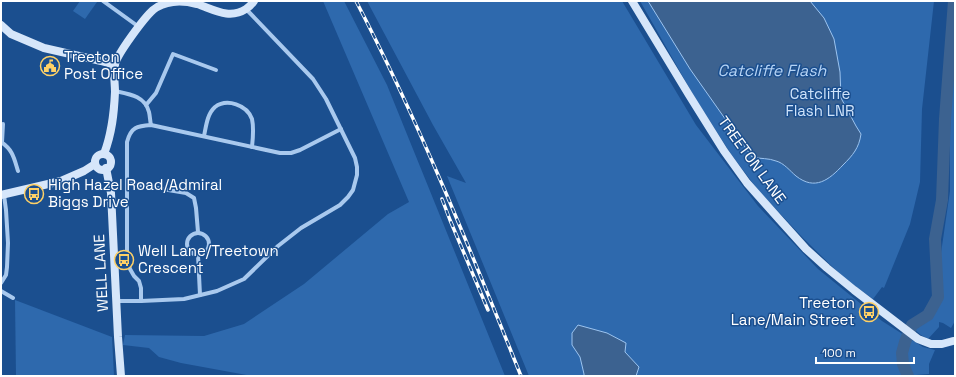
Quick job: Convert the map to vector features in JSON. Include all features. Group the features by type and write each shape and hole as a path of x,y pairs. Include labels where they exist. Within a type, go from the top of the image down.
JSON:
{"main road":[{"path":"104,154 112,128 115,91 115,65 120,53 153,10 167,2 175,1 197,4 223,14 230,14 238,13 246,9 254,1"},
{"name":"TREETON LANE","path":"632,1 724,151 747,183 778,220 812,254 854,290 918,339 931,344 942,344 954,339"},
{"path":"1,25 11,34 44,48 115,65"},
{"path":"3,195 61,181 84,171 95,164 96,158 104,154"},
{"path":"95,164 100,169 106,168 110,164 109,157 104,154"},
{"name":"WELL LANE","path":"106,168 111,193 121,376"}],"street":[{"path":"103,1 139,27"},
{"path":"117,301 184,299 217,291 244,279 278,246 301,228 340,205 353,190 357,175 355,158 326,99 313,79 246,9"},
{"path":"146,105 156,93 174,54 216,70"},
{"path":"115,91 131,94 140,99 146,105 149,112 151,125"},
{"path":"204,136 209,116 215,108 224,104 238,104 247,110 251,117 254,127 252,147"},
{"path":"3,124 1,142 10,149 18,172"},
{"path":"141,301 141,288 139,281 130,269 127,259 127,142 129,133 134,128 151,125 280,153 291,153 300,150 341,129"},
{"path":"127,183 186,193 194,198 198,232"},
{"path":"1,283 6,275 8,243 6,210 3,195"},
{"path":"198,232 207,237 209,247 204,253 194,255 190,253 186,246 190,235 198,232"},
{"path":"198,255 200,295"},
{"path":"1,291 13,298"}],"green space":[{"path":"80,1 97,2 85,19 73,11"},
{"path":"323,1 344,1 387,85 505,376 252,376 181,363 159,357 149,348 123,345 125,335 204,336 244,324 304,284 388,214 409,202"},
{"path":"367,1 622,1 696,125 758,206 818,269 882,321 923,347 935,350 929,364 929,374 903,376 529,376 447,176 466,183 433,125"},
{"name":"Catcliffe Flash LNR","path":"640,1 934,1 922,109 920,182 910,224 884,288 882,287 873,299 844,278 803,238 758,190 731,154 695,98"},
{"path":"955,67 955,321 951,328 939,322 939,327 928,339 915,330 933,314 941,298 941,253 950,191 951,95"},
{"path":"15,300 112,337 114,376 16,376"}],"water":[{"name":"Catcliffe Flash","path":"648,1 810,1 824,18 834,39 840,72 841,98 861,134 859,143 853,154 827,179 816,183 809,183 803,180 779,162 770,159 752,157 690,69"},
{"path":"578,325 607,333 626,343 625,352 639,367 636,376 584,376 580,357 572,345 572,333"}],"waterway":[{"path":"908,376 903,364 902,353 905,342 912,325 928,315 938,297 935,239 942,200 945,119 954,1"}],"railway":[{"path":"356,1 401,93 443,186 521,376"},
{"path":"442,199 488,310"}],"place":[{"name":"Treeton Post Office","path":"50,66"},
{"name":"High Hazel Road/Admiral Biggs Drive","path":"34,194"},
{"name":"Well Lane/Treetown Crescent","path":"124,260"},
{"name":"Treeton Lane/Main Street","path":"869,312"}]}
